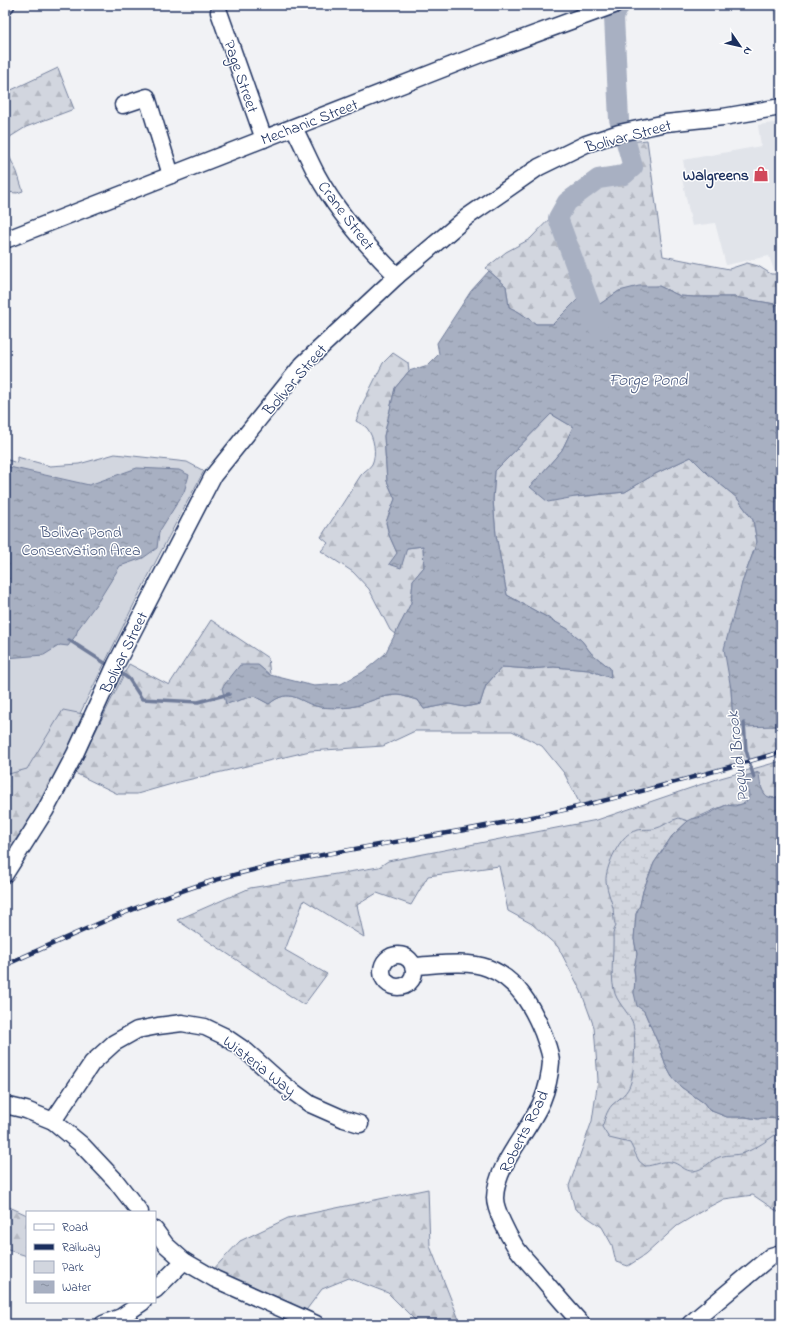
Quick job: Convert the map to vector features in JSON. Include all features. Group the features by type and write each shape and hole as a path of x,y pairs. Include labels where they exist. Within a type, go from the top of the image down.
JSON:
{"street":[{"name":"Mechanic Street","path":"5,240 478,55 579,11 613,5"},
{"name":"Page Street","path":"219,12 264,139"},
{"path":"123,105 147,97 171,175"},
{"name":"Bolivar Street","path":"5,874 46,811 75,754 114,668 214,476 303,364 397,276 467,217 539,167 586,144 619,133 666,123 723,117 781,107"},
{"name":"Crane Street","path":"294,128 317,175 336,205 397,276"},
{"name":"Roberts Road","path":"413,966 466,964 486,968 501,974 514,984 535,1014 548,1046 551,1062 548,1082 543,1100 533,1120 515,1146 500,1173 495,1198 498,1212 515,1246 582,1324"},
{"name":"Wisteria Way","path":"53,1121 92,1062 114,1043 137,1030 182,1023 205,1027 224,1036 246,1051 284,1085 310,1104 344,1119 360,1124"},
{"path":"5,1105 26,1110 53,1121 82,1145 115,1180 139,1211"},
{"path":"156,1231 166,1245 184,1261 215,1279 316,1324"},
{"path":"690,1324 770,1256 781,1253"},
{"path":"156,1289 184,1261"},
{"path":"103,1324 121,1317 142,1303"}],"shaded area":[{"path":"772,5 781,5 781,20 777,21"},
{"path":"781,122 781,268 774,270 769,256 726,265 715,223 692,226 681,174 685,172 683,160 761,146 758,125"}],"green space":[{"path":"58,68 74,109 26,127 10,137 6,150 17,172 23,191 17,193 5,192 5,93"},
{"path":"647,140 663,256 729,269 747,263 758,266 771,274 781,274 781,305 734,297 680,296 659,286 619,291 600,304 578,300 553,324 536,324 509,307 506,286 486,268 506,252 530,239 556,212 571,193 607,172 628,165 620,143"},
{"path":"393,353 408,363 409,371 395,388 384,436 387,481 395,499 386,523 389,535 397,553 407,548 423,546 424,567 413,580 411,603 396,635 390,630 369,589 353,572 321,551 328,543 321,537 361,475 374,460 374,446 371,436 367,428 356,421 363,403 383,363"},
{"path":"551,414 573,427 562,450 530,487 575,497 625,492 655,474 691,457 707,473 737,498 753,520 757,542 742,583 731,689 733,723 778,726 781,724 781,752 709,773 581,806 564,773 542,746 512,731 415,731 383,746 310,751 179,782 137,794 118,794 75,773 129,664 169,685 211,620 268,658 270,675 258,665 226,704 254,696 269,704 283,696 289,696 320,707 344,708 357,706 385,696 397,695 418,700 424,709 449,704 465,707 480,704 486,685 502,667 530,669 554,667 589,670 611,678 610,668 591,653 582,641 568,629 507,595 496,535 493,500 495,471"},
{"name":"Bolivar Pond Conservation Area","path":"115,454 187,462 204,471 137,598 32,812 5,820 5,459 17,463 17,457 50,466 79,464"},
{"path":"63,710 88,715 38,809 5,854 5,775 27,769"},
{"path":"781,761 781,795 777,798 768,797 764,794 760,785 745,776 749,795 746,802 740,805 724,806 692,819 672,1077 781,1119 781,1214 753,1195 724,1199 677,1226 645,1255 628,1266 616,1262 612,1245 602,1227 575,1209 569,1186 592,1121 598,1080 594,1027 581,991 558,947 532,924 508,911 499,866 428,876 411,905 377,893 357,905 364,937 304,900 285,950 327,974 304,1005 177,920 250,888 379,867 388,861 597,820 717,779"},
{"path":"679,818 688,821 672,836 654,863 636,914 634,939 637,954 634,969 634,993 644,1011 661,1050 665,1064 672,1077 681,1087 704,1103 709,1110 727,1117 781,1119 781,1131 758,1146 744,1153 720,1157 703,1168 693,1171 668,1162 645,1166 639,1161 630,1143 609,1138 602,1127 612,1105 630,1086 634,1061 634,1027 632,1021 615,994 613,983 613,934 616,926 606,876 613,855 621,842 630,833 639,830 654,829"},
{"path":"428,1189 430,1246 460,1322 458,1324 419,1324 388,1293 349,1278 322,1289 301,1317 208,1275 240,1241 288,1218"},
{"path":"5,1205 26,1215 26,1256 5,1249"}],"water":[{"name":"Forge Pond","path":"489,271 506,286 509,307 536,324 553,324 578,299 600,304 619,291 639,286 659,286 680,296 734,297 781,305 781,724 778,726 742,727 733,723 731,689 724,649 742,583 757,542 753,520 737,498 707,473 691,457 655,474 625,492 575,497 548,502 530,487 562,450 573,427 551,414 495,471 493,500 496,535 507,595 568,629 582,641 591,653 610,668 611,678 589,670 554,667 530,669 502,667 486,685 480,704 465,707 449,704 424,709 418,700 397,695 385,696 357,706 344,708 320,707 289,696 283,696 269,704 254,696 226,704 222,688 240,665 258,665 270,675 314,686 341,684 363,672 385,654 411,603 413,580 424,567 423,546 407,548 401,568 389,564 397,553 389,535 386,522 395,499 387,481 384,436 395,388 409,371 428,365 439,354 437,343 471,291"},
{"path":"5,466 89,485 137,468 179,470 189,475 184,492 159,532 157,548 143,558 120,566 68,646 60,645 44,655 5,658"},
{"path":"759,772 760,782 766,796 775,797 781,795 781,1119 727,1117 709,1110 704,1103 681,1087 672,1077 665,1064 661,1050 644,1011 637,1006 634,993 634,969 637,954 634,939 636,914 654,863 672,836 688,821 702,817 726,805 735,806 745,803 749,795 745,776"}],"waterway":[{"path":"619,120 614,17 620,5"},
{"path":"598,327 558,218 567,202 598,179 624,175 633,167 626,142"},
{"path":"69,640 111,667"},
{"path":"118,671 129,679 142,699 198,702 229,694"},
{"name":"Pequid Brook","path":"744,723 746,750 754,778"}],"railway":[{"path":"5,965 159,899 212,881 248,871 320,855 466,830 537,816 677,782 781,752"}],"place":[{"name":"Walgreens","path":"761,174"}]}
